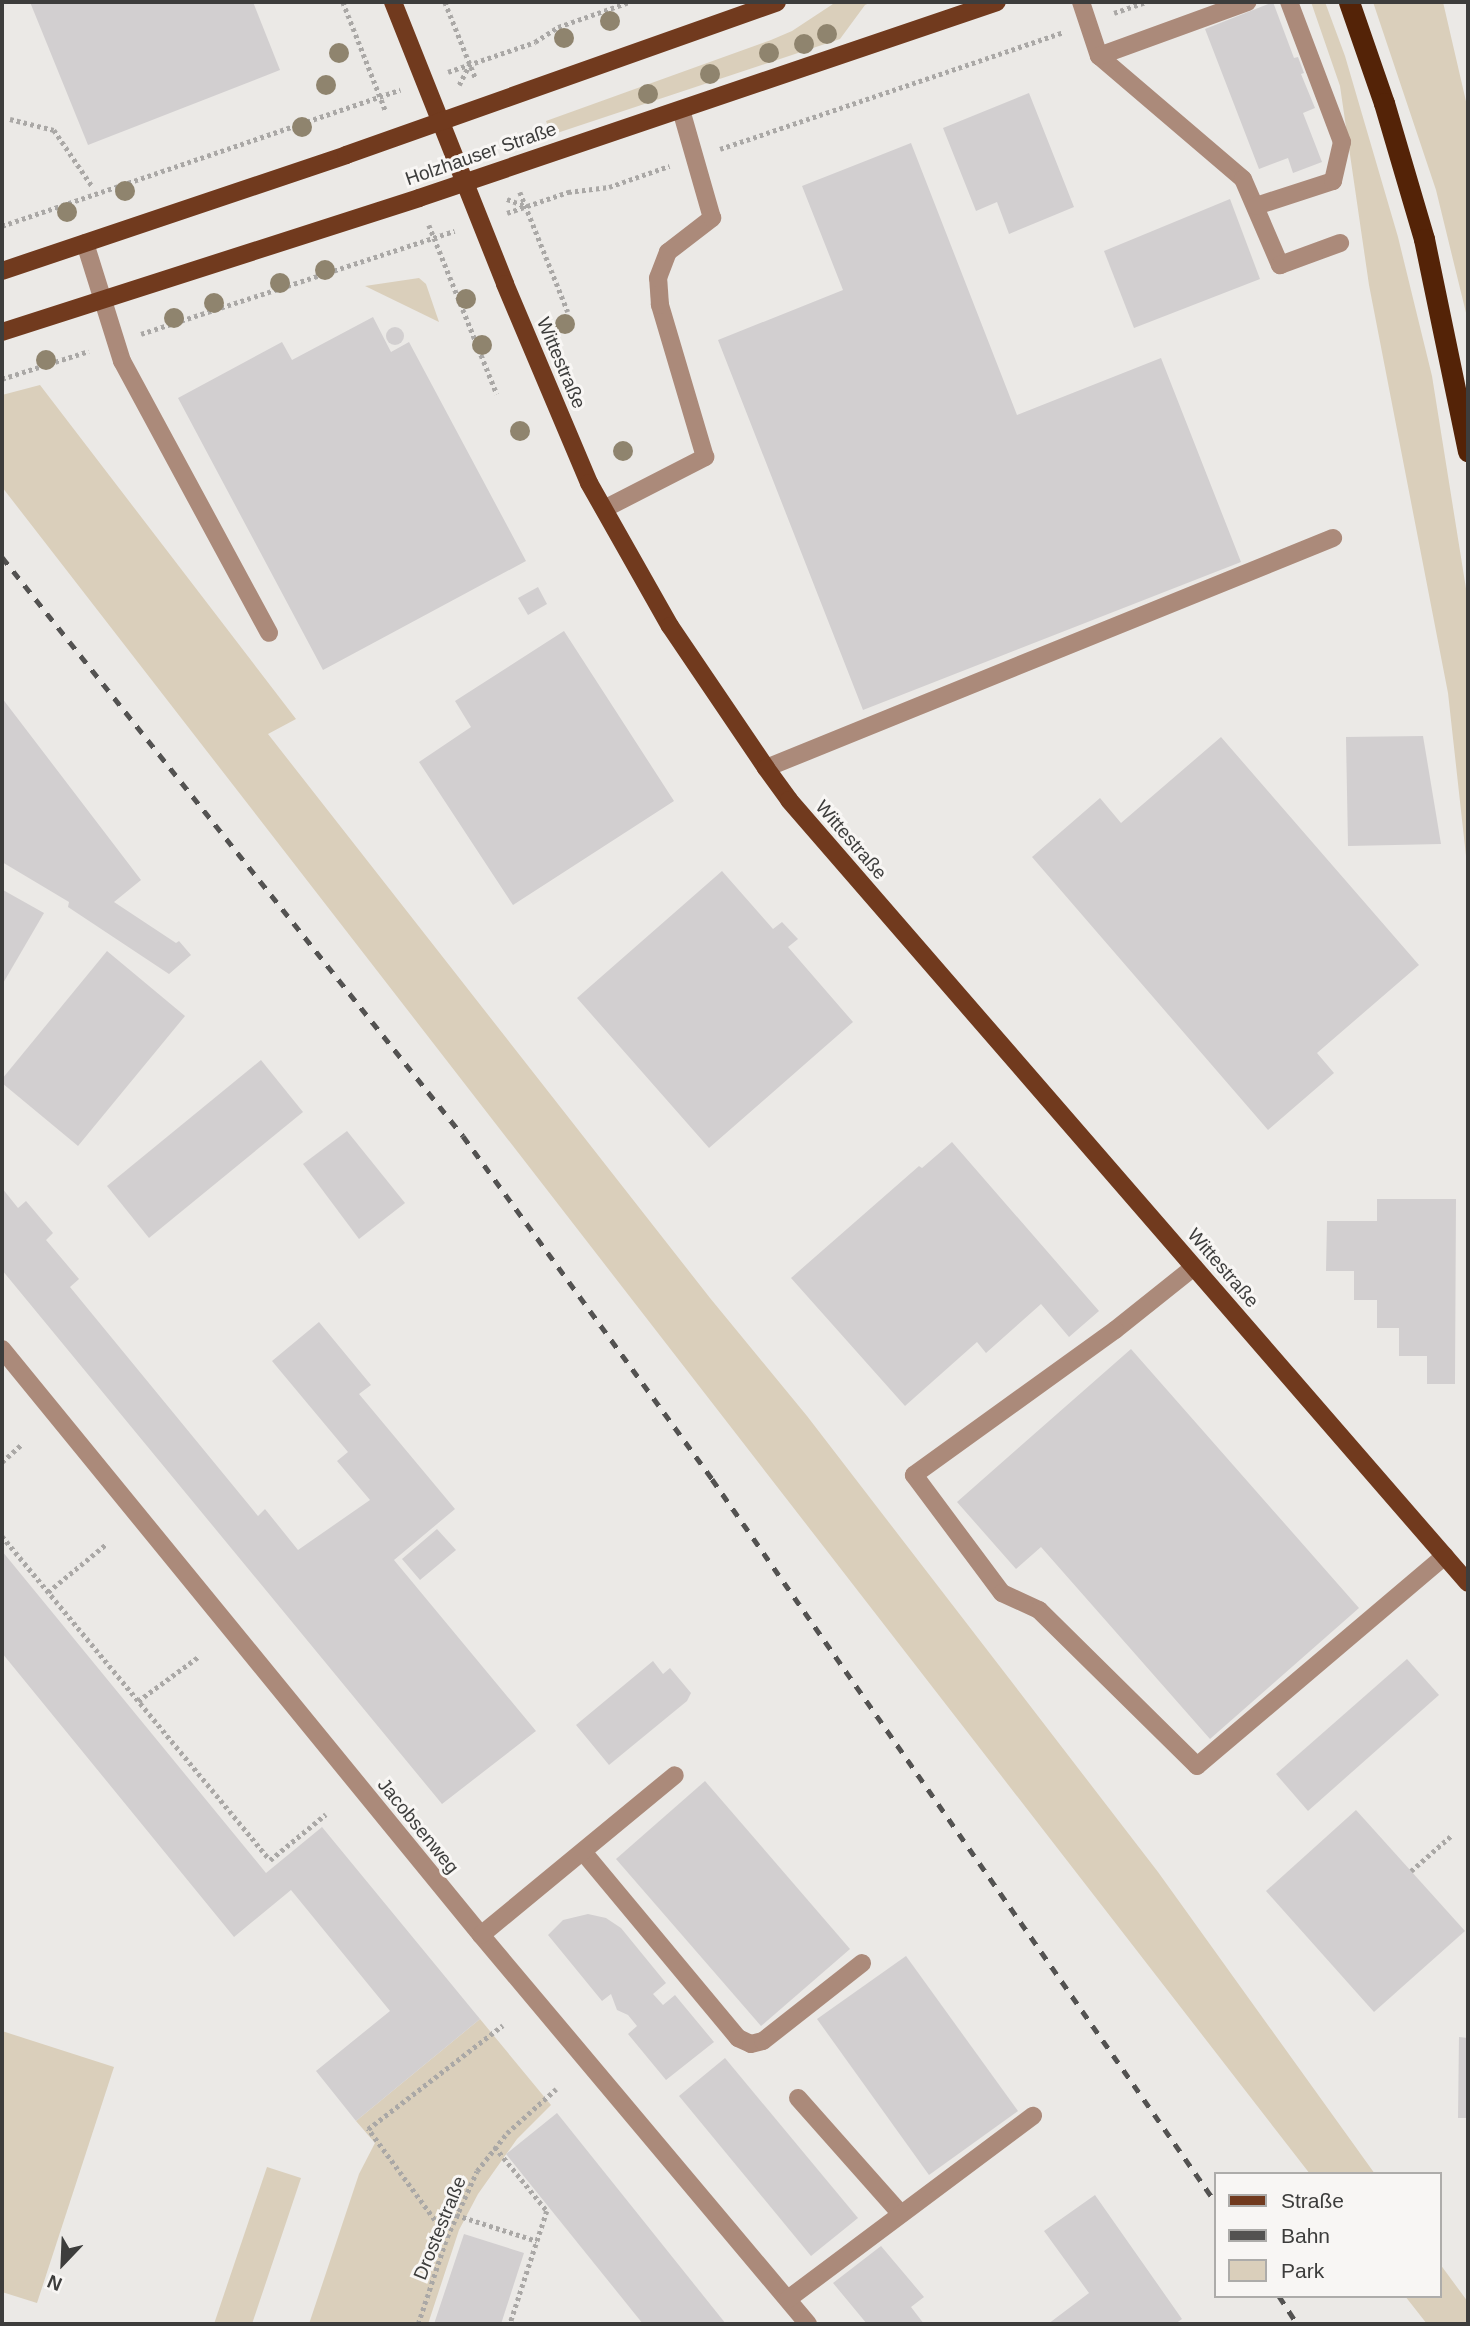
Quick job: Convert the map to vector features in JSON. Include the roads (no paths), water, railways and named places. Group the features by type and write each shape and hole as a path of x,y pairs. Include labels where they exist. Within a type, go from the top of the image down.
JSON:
{"highway":[{"path":"1349,2 1384,103 1424,239 1468,452"}],"main road":[{"name":"Wittestraße","path":"393,2 464,182 589,483 670,626 766,768 789,800 1468,1583"},
{"path":"2,271 486,106 777,2"},
{"name":"Holzhauser Straße","path":"2,332 419,198 681,110 971,6 997,2"}],"street":[{"path":"1081,2 1099,56 1243,179 1280,265 1340,243"},
{"path":"1099,56 1247,2"},
{"path":"1255,206 1333,181 1342,142 1289,2"},
{"path":"604,509 705,457 660,305 658,278 667,252 712,218 681,110"},
{"path":"85,243 122,361 269,632"},
{"path":"766,768 1334,538"},
{"path":"1194,1267 1115,1330 914,1475 1002,1593 1039,1610 1196,1766 1445,1556"},
{"name":"Jacobsenweg","path":"2,1349 481,1935 808,2324"},
{"path":"481,1935 584,1853 675,1775"},
{"path":"584,1853 738,2038 751,2044 763,2040 862,1963"},
{"path":"798,2098 901,2214"},
{"path":"788,2299 1033,2116"}],"railway":[{"path":"2,557 463,1136 712,1479 1214,2200"},
{"path":"1280,2298 1297,2324"}]}
